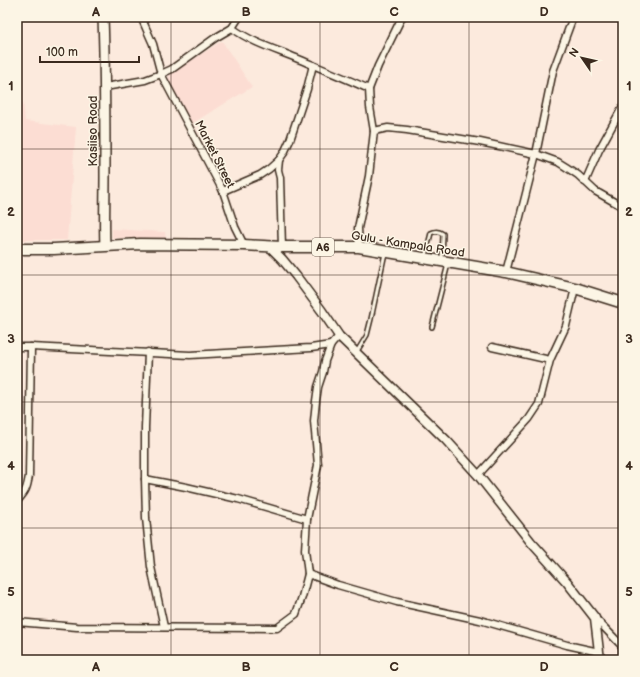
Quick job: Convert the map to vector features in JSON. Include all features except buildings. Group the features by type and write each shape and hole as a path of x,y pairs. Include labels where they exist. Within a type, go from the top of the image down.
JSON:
{"main road":[{"name":"Kasiiso Road","path":"103,17 105,88 105,246"},
{"name":"Gulu - Kampala Road","path":"17,250 140,244 360,247 506,272 575,288 623,303"}],"street":[{"name":"Market Street","path":"141,17 153,44 161,74 223,191 235,227 244,245"},
{"path":"105,88 145,80 172,69 197,50 232,28 239,17"},
{"path":"360,247 358,228 369,176 374,131 369,89 378,66 402,17"},
{"path":"506,272 536,154 553,71 574,17"},
{"path":"232,28 255,42 369,89"},
{"path":"223,191 260,175 279,160 284,153 290,140 307,89 313,65"},
{"path":"585,182 599,150 623,106"},
{"path":"374,131 388,128 407,130 480,142 536,154 558,162 578,175 595,191 623,208"},
{"path":"279,160 278,170 280,178 282,247"},
{"path":"270,246 296,276 339,336 446,440 478,475 531,542 623,647"},
{"path":"478,475 529,419 539,404 550,360 566,326 575,288"},
{"path":"17,622 77,626 277,628 296,614 308,574 305,550 307,519 318,465 314,421 318,387 331,345 339,336"},
{"path":"17,347 190,355 311,348 331,345"},
{"path":"17,500 27,487 29,476 31,347"},
{"path":"492,347 550,360"},
{"path":"148,352 145,427 146,518 151,567 164,627"},
{"path":"145,479 238,499 307,519"},
{"path":"308,574 338,585 397,602 480,620 600,656 596,618"}],"lane":[{"path":"424,258 431,234 434,231 443,234 446,262 432,327"},
{"path":"356,353 367,335 385,251"}],"shaded area":[{"path":"222,41 252,87 191,124 168,82 169,77 171,73"},
{"path":"17,100 23,102 25,121 76,127 67,240 17,240"},
{"path":"112,229 165,232 166,240 112,238"}]}
